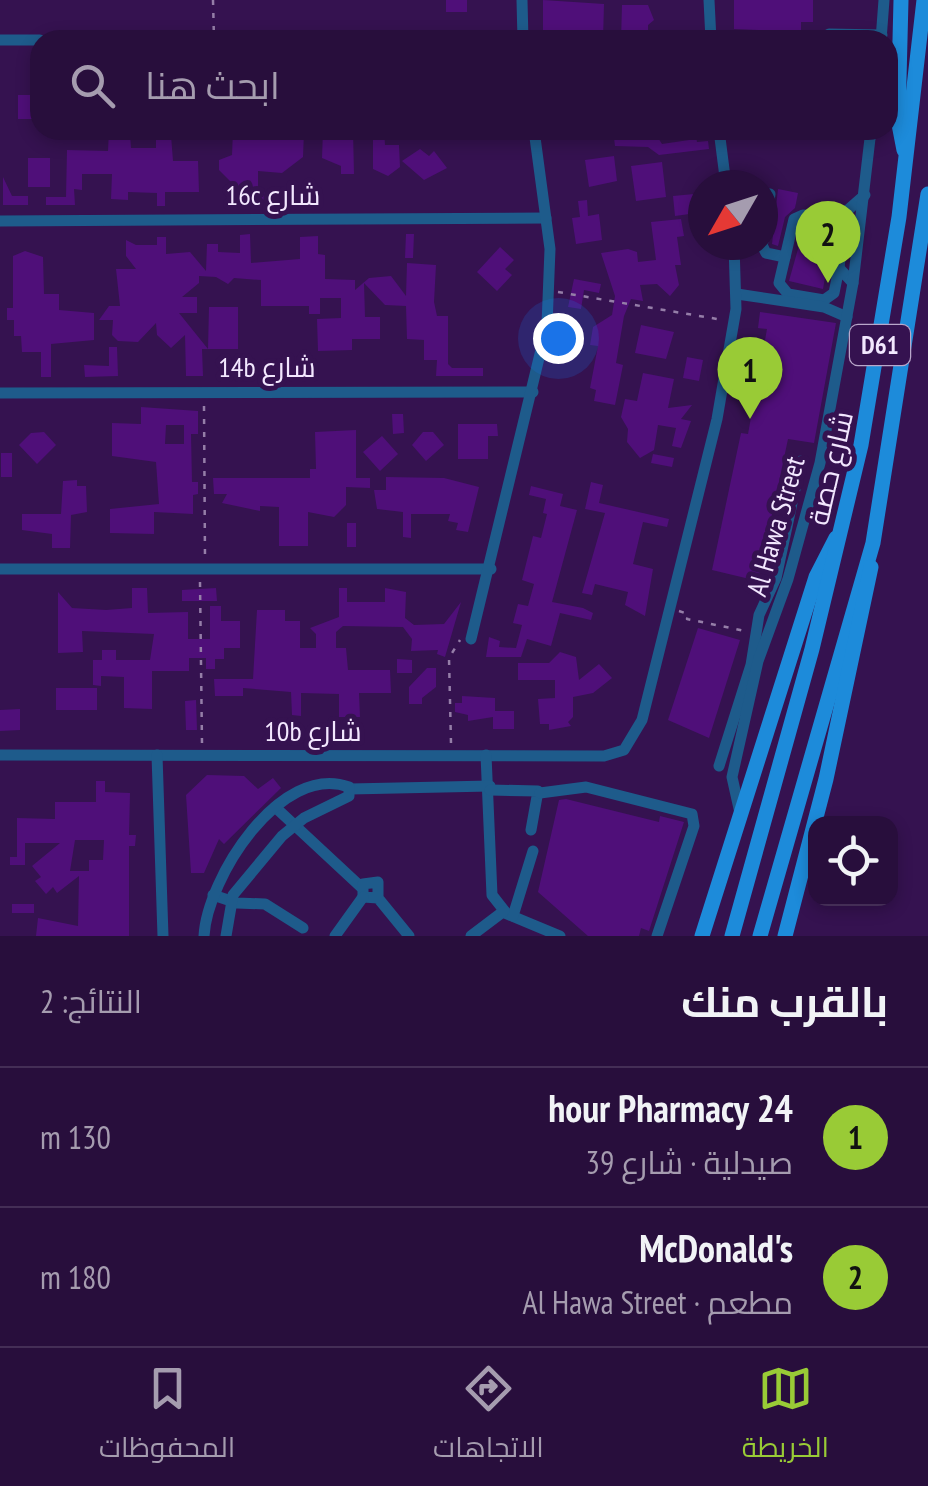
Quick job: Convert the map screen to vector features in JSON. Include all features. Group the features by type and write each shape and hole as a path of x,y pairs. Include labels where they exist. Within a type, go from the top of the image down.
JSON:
{"main road":[{"path":"901,0 898,131 906,154"},
{"name":"شارع حصة","path":"732,936 841,533 878,364 924,0"},
{"name":"شارع حصة","path":"760,936 872,543 928,194"},
{"path":"704,930 816,577 828,549 841,533"},
{"path":"786,936 865,606 872,543"}],"street":[{"path":"522,0 523,30"},
{"path":"709,0 710,30"},
{"path":"882,30 884,0"},
{"path":"0,40 30,40"},
{"path":"472,636 533,392 551,291 535,140"},
{"path":"720,140 724,170"},
{"name":"Al Hawa Street","path":"740,813 732,777 758,661 820,462 847,317 870,140"},
{"path":"845,214 796,216 779,283 788,294 828,298 839,268 845,214 865,195"},
{"name":"16c شارع","path":"0,221 546,218"},
{"path":"778,255 785,257"},
{"path":"672,610 709,459 734,322 735,260"},
{"path":"839,268 852,282"},
{"path":"737,294 824,307 847,317"},
{"name":"14b شارع","path":"0,393 533,392"},
{"path":"719,766 751,664 758,615 776,578 801,461"},
{"path":"0,569 491,569"},
{"path":"763,601 779,603"},
{"name":"10b شارع","path":"0,755 604,756 624,750 639,732 672,610"},
{"path":"758,615 774,619"},
{"path":"162,755 163,936"},
{"path":"491,755 490,884 508,914 560,936"},
{"path":"204,936 213,895 227,866 275,807 311,788 342,784 350,789 490,788 540,792 586,787 692,814 694,826 657,936"},
{"path":"226,936 231,901 245,880 293,825 348,796 350,789"},
{"path":"531,830 540,792"},
{"path":"275,807 362,892 378,898 409,936"},
{"path":"472,936 508,914 532,851"},
{"path":"227,866 245,880"},
{"path":"335,936 362,892 375,880 381,888 378,898"},
{"path":"213,895 266,904 303,928"},
{"path":"692,936 704,930"}],"path":[{"path":"213,0 214,30"},
{"path":"551,291 734,322"},
{"path":"202,755 204,392"},
{"path":"672,610 688,614 687,619 744,634 750,614 758,615"},
{"path":"451,755 449,658 456,644 472,636"}],"building":[{"path":"446,0 467,0 467,12 446,12"},
{"path":"543,0 604,4 603,30 543,30"},
{"path":"734,0 813,0 813,22 801,22 801,30 734,29"},
{"path":"622,5 648,5 654,20 648,30 621,30"},
{"path":"18,95 30,95 30,119 18,119"},
{"path":"109,140 130,140 131,148 156,148 156,140 171,140 173,161 198,161 199,192 165,192 165,206 157,206 157,193 128,192 128,200 111,199 112,174 82,174 82,190 74,189 75,205 46,205 46,197 66,197 67,150 108,151"},
{"path":"233,140 304,140 303,157 282,173 258,171 258,192 270,192 270,202 252,203 219,170 219,160 232,155"},
{"path":"323,140 353,140 354,174 341,174 341,166 322,158"},
{"path":"373,140 399,145 400,167 388,176 373,169"},
{"path":"614,140 659,140 662,144 697,140 708,141 709,149 659,155 648,147 615,146"},
{"path":"420,149 429,156 434,151 447,168 424,180 402,161"},
{"path":"614,156 617,181 589,187 585,160"},
{"path":"28,158 50,158 50,187 28,187"},
{"path":"662,162 666,197 636,201 631,166"},
{"path":"3,177 12,196 28,196 28,205 3,205"},
{"path":"778,189 798,193 795,208 785,217 778,246"},
{"path":"688,195 688,214 675,216 673,196"},
{"path":"587,200 588,216 599,214 602,240 576,244 572,218 580,217 578,201"},
{"path":"681,219 684,236 677,237 681,265 675,265 679,285 670,296 657,284 640,285 643,301 631,299 624,316 616,363 623,365 615,405 594,401 596,390 590,388 598,346 590,345 593,327 612,315 615,296 601,253 628,249 637,252 638,262 656,260 651,222"},
{"path":"805,224 834,225 823,289 789,281"},
{"path":"250,234 251,263 300,259 300,237 318,236 318,254 325,255 325,279 355,280 355,290 369,278 391,276 406,296 407,263 436,265 434,302 437,316 448,316 448,364 452,368 483,368 483,376 436,376 437,360 424,360 424,340 407,339 406,306 385,305 364,283 365,317 380,317 380,339 352,339 352,350 318,351 317,319 341,318 341,298 320,298 320,314 309,314 309,306 261,306 261,280 234,278 228,284 216,277 199,276 199,283 182,297 197,297 197,313 179,313 208,349 202,349 203,376 186,376 185,335 171,348 157,335 156,323 138,342 118,341 112,335 113,320 99,320 109,306 120,306 116,269 136,269 126,256 126,240 136,245 157,245 157,237 166,237 166,254 190,252 206,271 207,244 218,244 218,252 240,253 240,235"},
{"path":"406,234 414,234 413,258 405,258"},
{"path":"500,247 514,260 505,269 512,275 497,291 477,272"},
{"path":"25,251 43,257 44,294 59,294 59,310 94,313 94,340 51,344 51,377 41,377 41,352 22,352 21,336 14,336 14,320 7,320 7,308 13,308 13,256"},
{"path":"574,279 601,284 599,293 584,290 581,309 568,307"},
{"path":"209,307 238,307 238,349 208,349"},
{"path":"760,312 836,323 814,443 788,439 758,581 712,570 741,433 748,434 767,329 758,328"},
{"path":"641,325 674,332 666,359 635,353"},
{"path":"109,347 117,347 118,376 85,377 84,365 109,366"},
{"path":"687,357 703,360 699,381 683,378"},
{"path":"643,373 674,379 668,408 692,405 681,419 691,421 681,448 672,446 676,428 658,425 654,450 640,458 627,442 628,429 621,417 625,399 637,401"},
{"path":"141,407 198,411 198,434 191,434 192,482 198,482 193,514 154,512 154,534 110,533 110,509 159,504 156,462 112,456 112,423 141,424","holes":["166,425 184,425 184,444 165,444"]},
{"path":"392,414 403,414 404,433 393,434"},
{"path":"458,424 497,424 498,436 488,436 488,459 458,459"},
{"path":"356,430 356,478 370,478 370,488 346,487 346,505 334,517 308,512 308,546 279,546 279,507 260,506 260,511 222,503 227,494 214,494 213,478 310,478 310,469 316,469 315,432"},
{"path":"44,432 56,445 37,464 19,445 31,433"},
{"path":"423,432 433,432 444,445 426,461 412,445"},
{"path":"382,436 398,454 380,471 363,452"},
{"path":"1,453 12,453 12,477 1,477"},
{"path":"653,454 674,458 672,467 651,463"},
{"path":"386,477 444,478 479,487 468,532 456,530 458,523 448,521 450,514 411,514 411,538 403,537 403,512 377,509 374,490 386,490"},
{"path":"77,480 77,486 86,486 87,512 71,515 70,548 52,548 52,534 22,530 22,514 61,514 63,481"},
{"path":"591,482 603,485 599,503 669,519 667,527 643,522 633,564 653,569 645,616 625,605 628,592 595,584 592,595 582,593 605,513 585,509"},
{"path":"531,486 563,494 560,506 577,510 552,602 593,613 591,620 560,613 551,646 527,639 521,657 486,657 489,637 500,641 499,647 516,648 522,625 513,623 518,604 528,606 534,584 522,580 533,536 541,538 547,514 543,513 546,499 529,495"},
{"path":"347,523 356,523 356,547 347,547"},
{"path":"132,588 147,588 148,613 188,612 188,639 210,639 210,606 221,606 221,621 240,621 240,648 224,648 224,659 215,659 215,669 206,669 206,658 189,658 189,671 152,671 152,709 124,708 124,677 101,676 101,686 93,685 93,660 102,660 102,650 116,650 116,660 150,660 154,634 82,631 83,652 58,653 58,592 72,608 106,610 132,608"},
{"path":"216,588 217,601 182,601 182,590"},
{"path":"339,588 347,588 347,602 385,602 385,588 406,592 405,618 414,625 444,624 461,602 445,657 437,654 438,650 411,651 412,639 403,627 343,626 336,632 336,648 346,648 348,670 390,670 391,693 359,693 360,717 339,717 339,694 301,693 301,716 292,715 291,692 243,688 243,696 215,696 214,679 253,679 257,610 285,610 285,621 300,621 300,648 316,648 316,634 310,628 339,617"},
{"path":"698,628 740,640 709,738 668,720"},
{"path":"560,652 576,657 579,680 599,664 612,678 593,693 573,697 573,717 568,722 571,726 549,730 549,724 540,724 538,699 555,698 555,680 518,680 518,663 549,663"},
{"path":"397,659 412,660 412,673 397,673"},
{"path":"427,668 436,668 436,687 422,698 422,704 409,704 409,687"},
{"path":"56,688 97,688 97,710 56,710"},
{"path":"462,696 495,698 495,711 514,711 514,729 493,729 493,717 468,721 468,715 455,712 455,703 462,703"},
{"path":"196,700 197,730 186,730 185,701"},
{"path":"20,709 20,730 0,731 0,710"},
{"path":"207,775 244,776 258,789 273,778 281,788 224,844 219,839 204,873 191,873 186,795"},
{"path":"96,781 105,781 105,792 130,793 129,835 136,835 135,846 129,846 129,936 36,936 38,918 78,926 79,876 57,893 53,887 46,894 35,881 41,877 32,866 60,843 25,843 25,865 10,865 10,857 17,857 17,818 55,819 55,802 96,802","holes":["75,840 104,840 103,860 89,860 89,871 70,871"]},
{"path":"559,800 659,822 660,816 684,822 649,931 641,928 639,936 588,936 538,892"},
{"path":"12,904 34,904 34,913 12,913"}],"place":[{"name":"McDonald's","path":"828,283"},
{"name":"24 hour Pharmacy","path":"750,419"}]}
